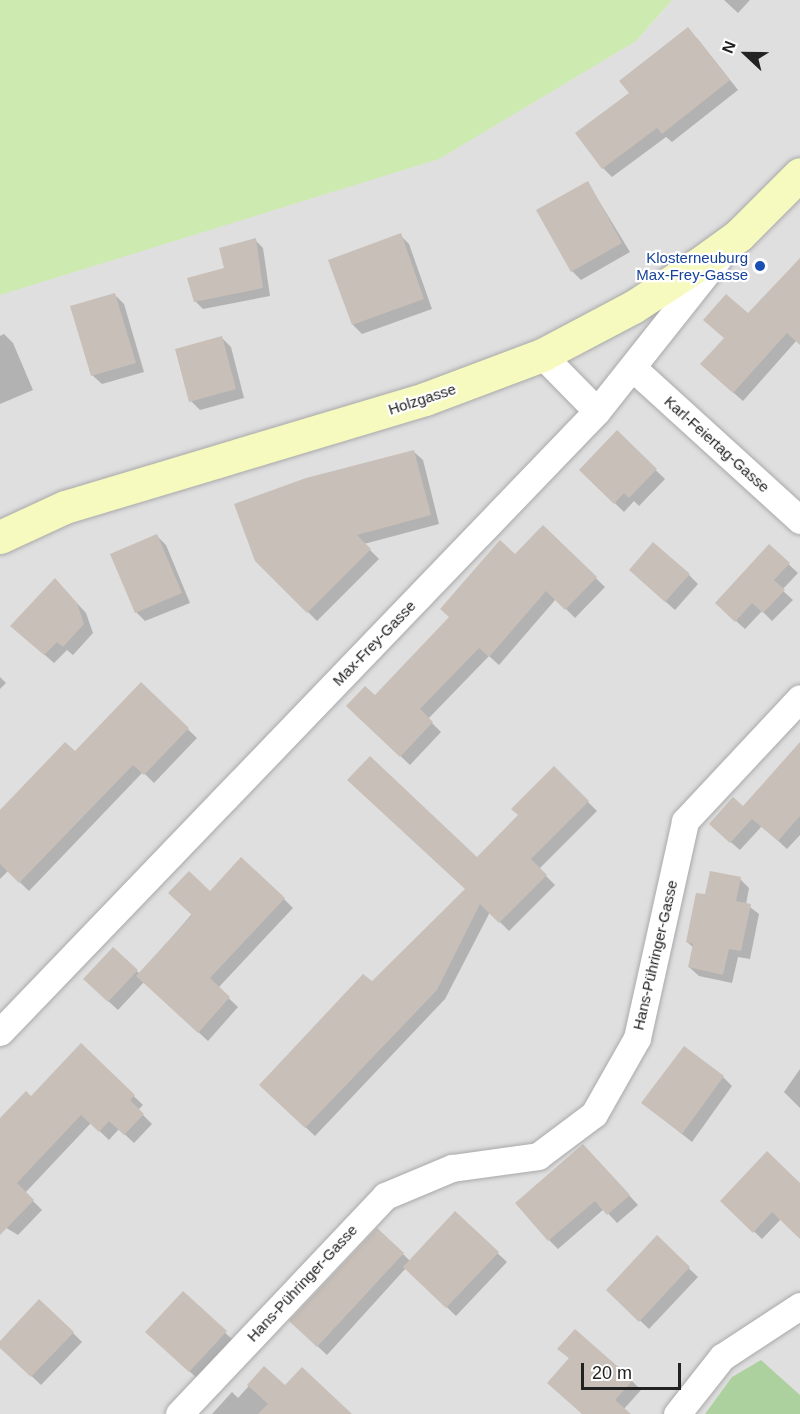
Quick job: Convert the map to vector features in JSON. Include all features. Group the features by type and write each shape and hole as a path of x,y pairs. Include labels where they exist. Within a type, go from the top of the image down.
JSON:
{"street":[{"name":"Holzgasse","path":"0,537 65,507 425,399 542,355 633,307 732,239 800,174"},
{"name":"Max-Frey-Gasse","path":"0,1032 597,411 732,239"},
{"path":"542,355 597,411"},
{"name":"Karl-Feiertag-Gasse","path":"633,368 800,520"},
{"name":"Hans-Pühringer-Gasse","path":"178,1414 385,1196 452,1168 538,1156 594,1114 637,1038 685,821 800,698"},
{"path":"677,1414 722,1357 800,1306"}],"shaded area":[{"path":"672,0 800,0 800,1414 0,1414 0,295 636,41"}],"green space":[{"path":"0,0 672,0 636,41 439,159 0,295"},
{"path":"761,1360 800,1395 800,1414 705,1414 732,1377"}],"building":[{"path":"688,27 730,80 662,134 657,128 602,169 575,133 629,93 619,81"},
{"path":"588,181 622,243 571,272 536,210"},
{"path":"401,233 424,299 352,325 328,260"},
{"path":"256,238 263,288 194,302 187,278 224,268 219,248"},
{"path":"800,258 800,345 787,333 733,393 700,364 724,338 703,320 726,294 748,313"},
{"path":"115,293 136,363 91,376 70,306"},
{"path":"222,336 236,389 189,402 175,349"},
{"path":"617,430 657,469 629,498 624,493 614,504 579,470"},
{"path":"414,450 431,515 357,535 371,549 307,613 255,561 234,504 306,478"},
{"path":"543,525 597,577 565,610 546,591 489,657 479,648 420,709 433,722 400,757 346,706 365,686 375,695 449,617 440,609 500,540 515,554"},
{"path":"157,534 182,593 135,613 110,554"},
{"path":"653,542 690,574 665,602 629,570"},
{"path":"769,544 790,563 774,580 785,590 763,613 752,603 735,622 715,603"},
{"path":"55,578 77,603 84,624 63,647 57,642 44,655 10,626"},
{"path":"141,682 189,728 144,775 133,765 19,883 0,864 0,810 65,742 75,751"},
{"path":"800,742 800,816 778,841 752,819 730,843 709,824 733,797 743,806"},
{"path":"370,756 477,857 518,815 511,809 554,766 589,801 531,859 547,875 499,923 480,904 437,990 305,1128 259,1085 363,974 372,981 465,889 347,780"},
{"path":"241,857 285,898 210,978 230,997 198,1033 136,976 192,915 168,893 189,871 210,891"},
{"path":"710,871 741,877 736,901 751,904 741,951 729,949 723,975 688,967 693,944 686,942 696,893 705,894"},
{"path":"113,947 138,970 108,1002 83,979"},
{"path":"81,1043 135,1095 130,1100 144,1114 124,1135 109,1121 99,1132 81,1115 17,1183 34,1200 0,1235 0,1118 26,1091 31,1096"},
{"path":"684,1046 724,1076 682,1134 641,1103"},
{"path":"583,1144 630,1195 607,1215 595,1201 548,1241 515,1203"},
{"path":"767,1151 800,1183 800,1239 772,1212 753,1233 720,1201"},
{"path":"455,1211 499,1252 446,1308 403,1267"},
{"path":"377,1228 404,1253 317,1347 289,1321"},
{"path":"657,1235 690,1267 639,1322 606,1290"},
{"path":"183,1291 227,1331 189,1372 145,1332"},
{"path":"39,1299 74,1332 31,1377 0,1348 0,1341"},
{"path":"575,1329 633,1380 615,1400 631,1414 582,1414 547,1383 569,1358 557,1349"},
{"path":"264,1366 285,1385 302,1367 352,1414 258,1414 268,1404 247,1385"}],"place":[{"name":"Klosterneuburg Max-Frey-Gasse","path":"760,266"}]}
